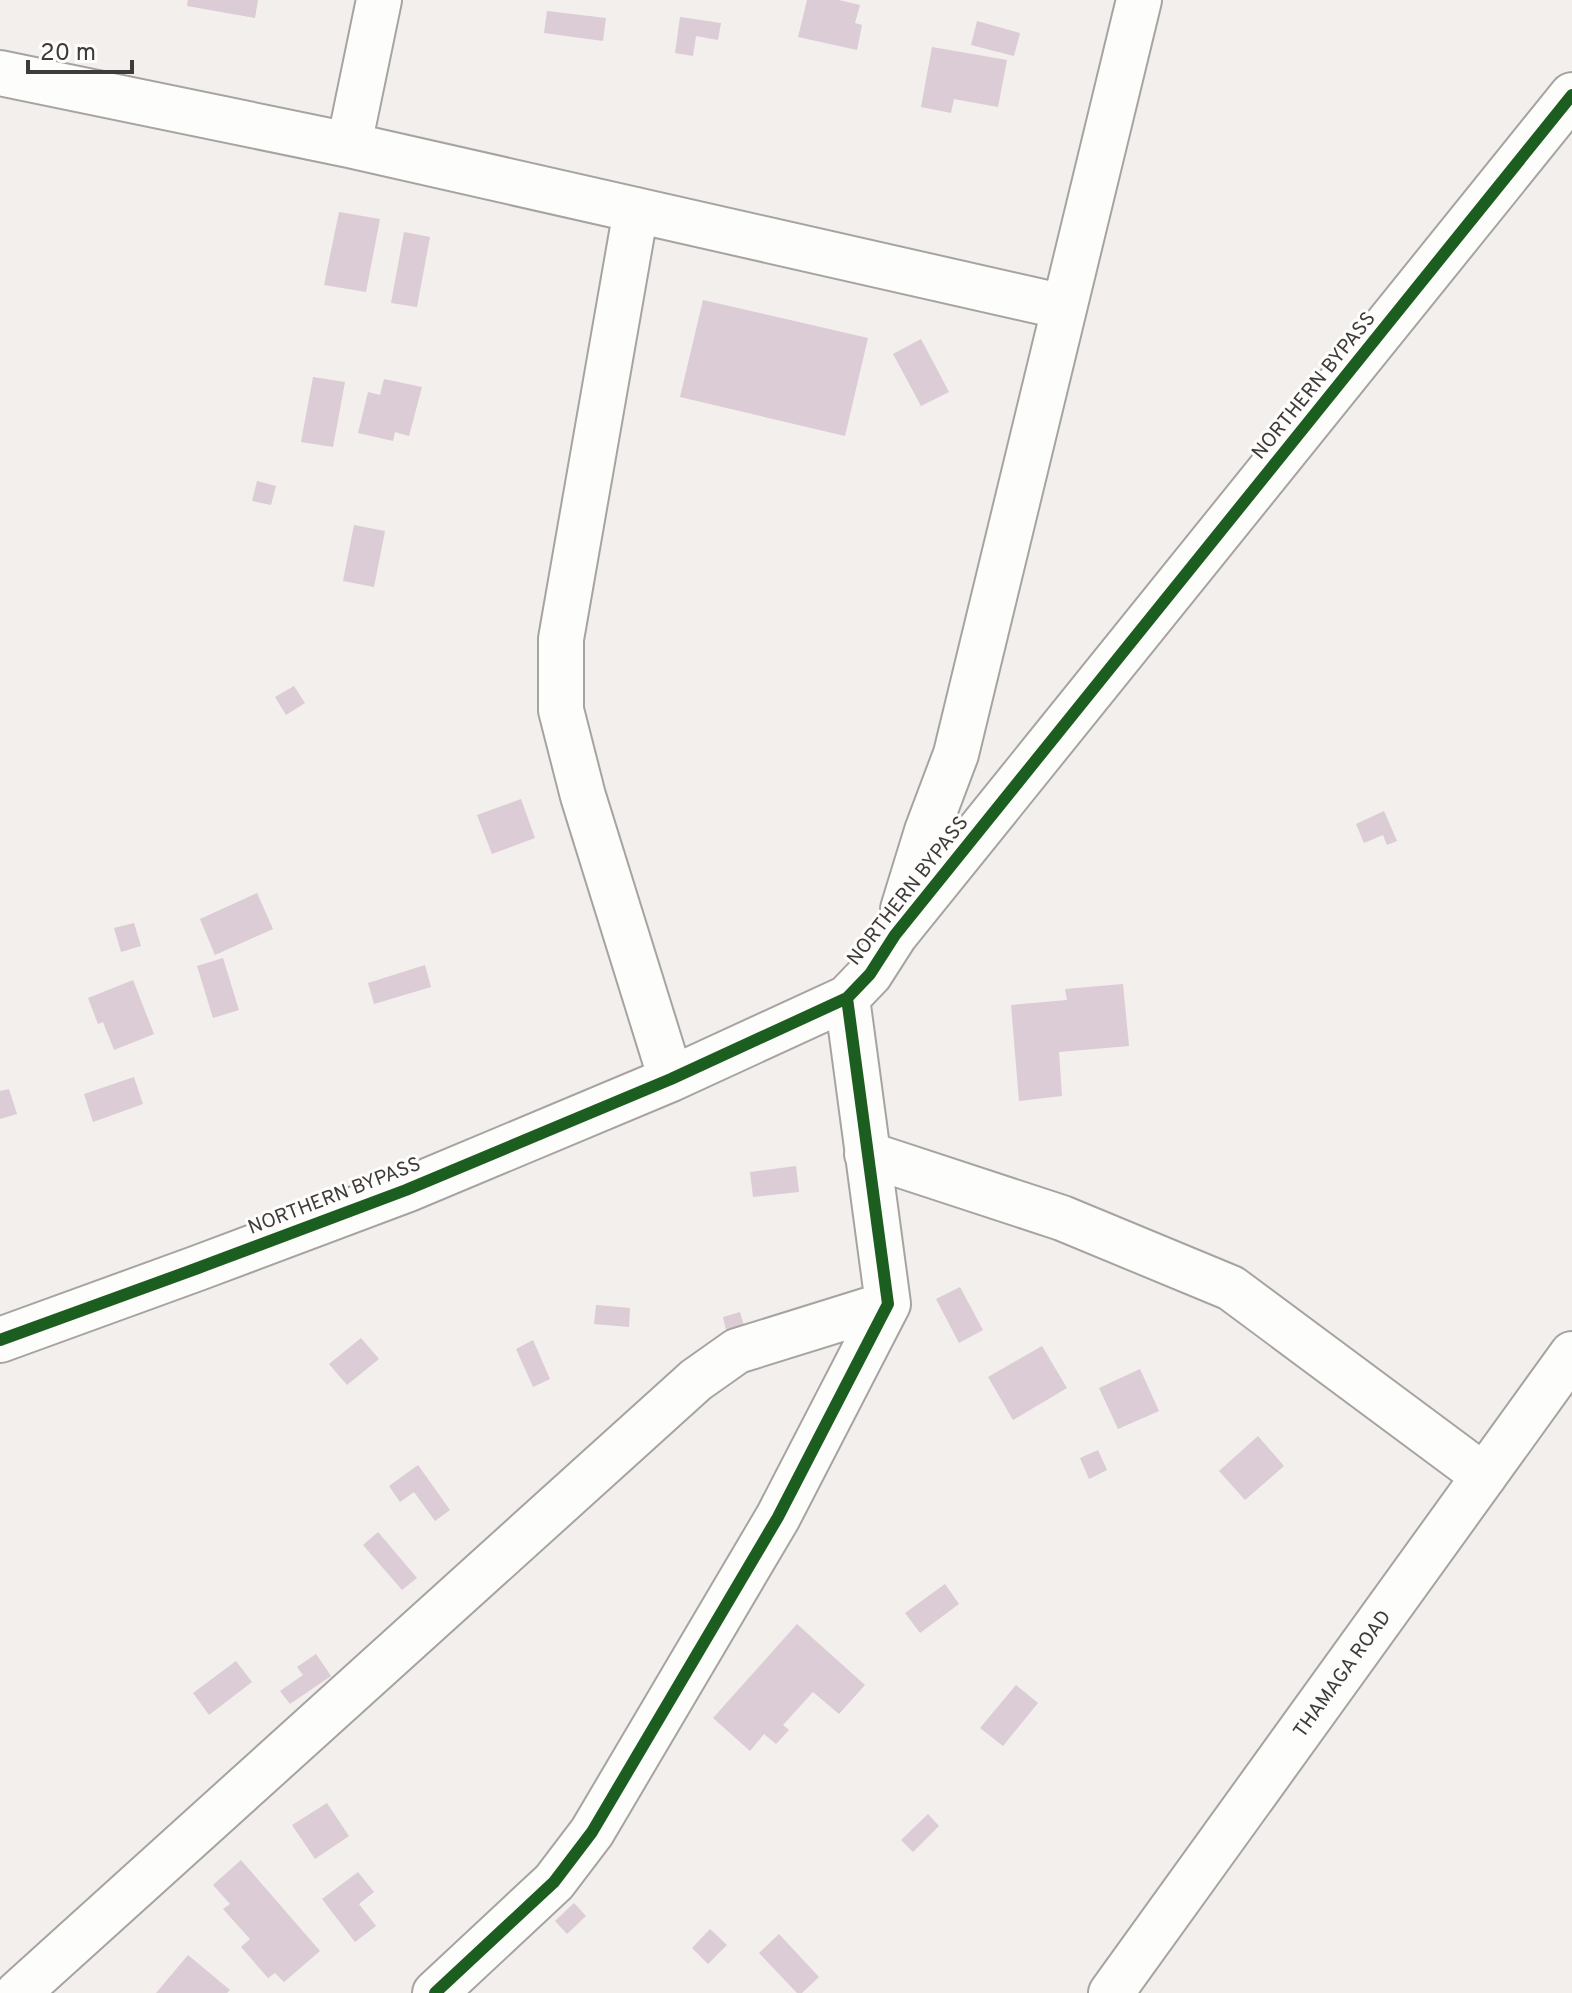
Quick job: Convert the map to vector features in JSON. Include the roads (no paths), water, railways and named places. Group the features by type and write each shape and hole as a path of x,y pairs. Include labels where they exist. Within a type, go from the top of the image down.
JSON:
{"street":[{"path":"349,145 379,0"},
{"path":"895,935 927,831 956,754 1139,0"},
{"path":"0,73 349,145 1064,307"},
{"name":"NORTHERN BYPASS","path":"0,1340 406,1190 671,1079 847,998 870,974 895,935 1572,95"},
{"path":"636,210 561,639 561,710 583,796 671,1079"},
{"path":"435,1993 554,1882 592,1832 778,1517 888,1304 847,998"},
{"path":"867,1154 1062,1218 1231,1288 1484,1476"},
{"path":"18,1993 696,1380 737,1351 888,1304"},
{"name":"THAMAGA ROAD","path":"1111,1993 1572,1354"}]}
